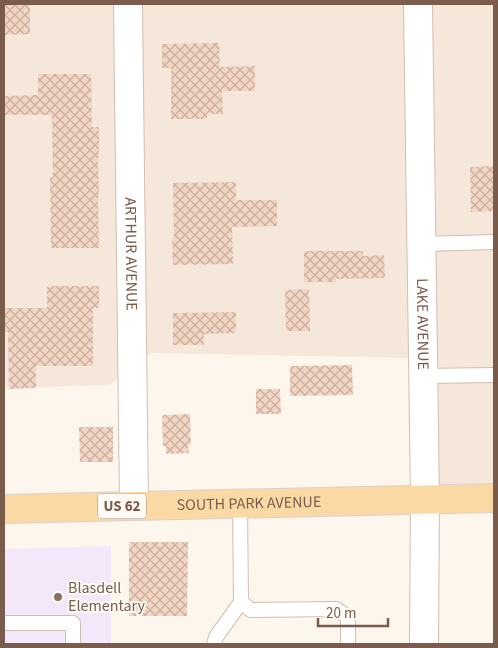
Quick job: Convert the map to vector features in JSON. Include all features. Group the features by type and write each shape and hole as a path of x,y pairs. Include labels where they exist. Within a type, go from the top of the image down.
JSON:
{"main road":[{"name":"SOUTH PARK AVENUE","path":"4,508 494,498"}],"street":[{"name":"ARTHUR AVENUE","path":"128,4 134,506"},
{"name":"LAKE AVENUE","path":"418,4 425,499 424,644"}],"lane":[{"path":"421,244 494,242"},
{"path":"423,376 494,375"},
{"path":"214,644 216,636 241,602 240,503"},
{"path":"241,602 251,610 336,609 348,616 348,644"},
{"path":"4,623 73,623 73,644"}],"shaded area":[{"path":"4,4 407,4 411,358 152,353 109,385 4,388"},
{"path":"431,4 494,4 494,487 433,489"},
{"name":"Blasdell Elementary","path":"111,546 111,644 4,644 4,549"}],"building":[{"path":"4,4 30,4 30,34 4,35"},
{"path":"219,43 220,67 255,66 255,91 222,91 223,114 207,114 207,119 171,119 171,68 162,68 162,44"},
{"path":"38,74 91,74 92,127 99,127 99,248 51,248 50,177 53,177 52,115 4,115 4,96 38,95"},
{"path":"494,166 494,211 471,212 470,167"},
{"path":"236,182 236,200 277,200 277,226 232,227 233,264 173,265 173,183"},
{"path":"304,251 363,251 363,256 384,255 385,278 336,279 336,282 304,282"},
{"path":"47,286 99,286 99,308 93,308 93,366 36,366 36,388 9,389 8,332 5,332 4,308 47,308"},
{"path":"309,289 310,331 286,331 285,290"},
{"path":"236,312 236,333 204,334 204,345 173,345 173,313"},
{"path":"352,365 353,395 290,396 290,366"},
{"path":"256,389 280,389 281,414 256,414"},
{"path":"190,414 191,445 188,445 189,453 166,454 166,446 163,446 162,415"},
{"path":"79,427 113,427 113,462 80,462"},
{"path":"129,542 188,542 187,616 129,616"}],"place":[{"name":"Blasdell Elementary","path":"58,597"}]}
